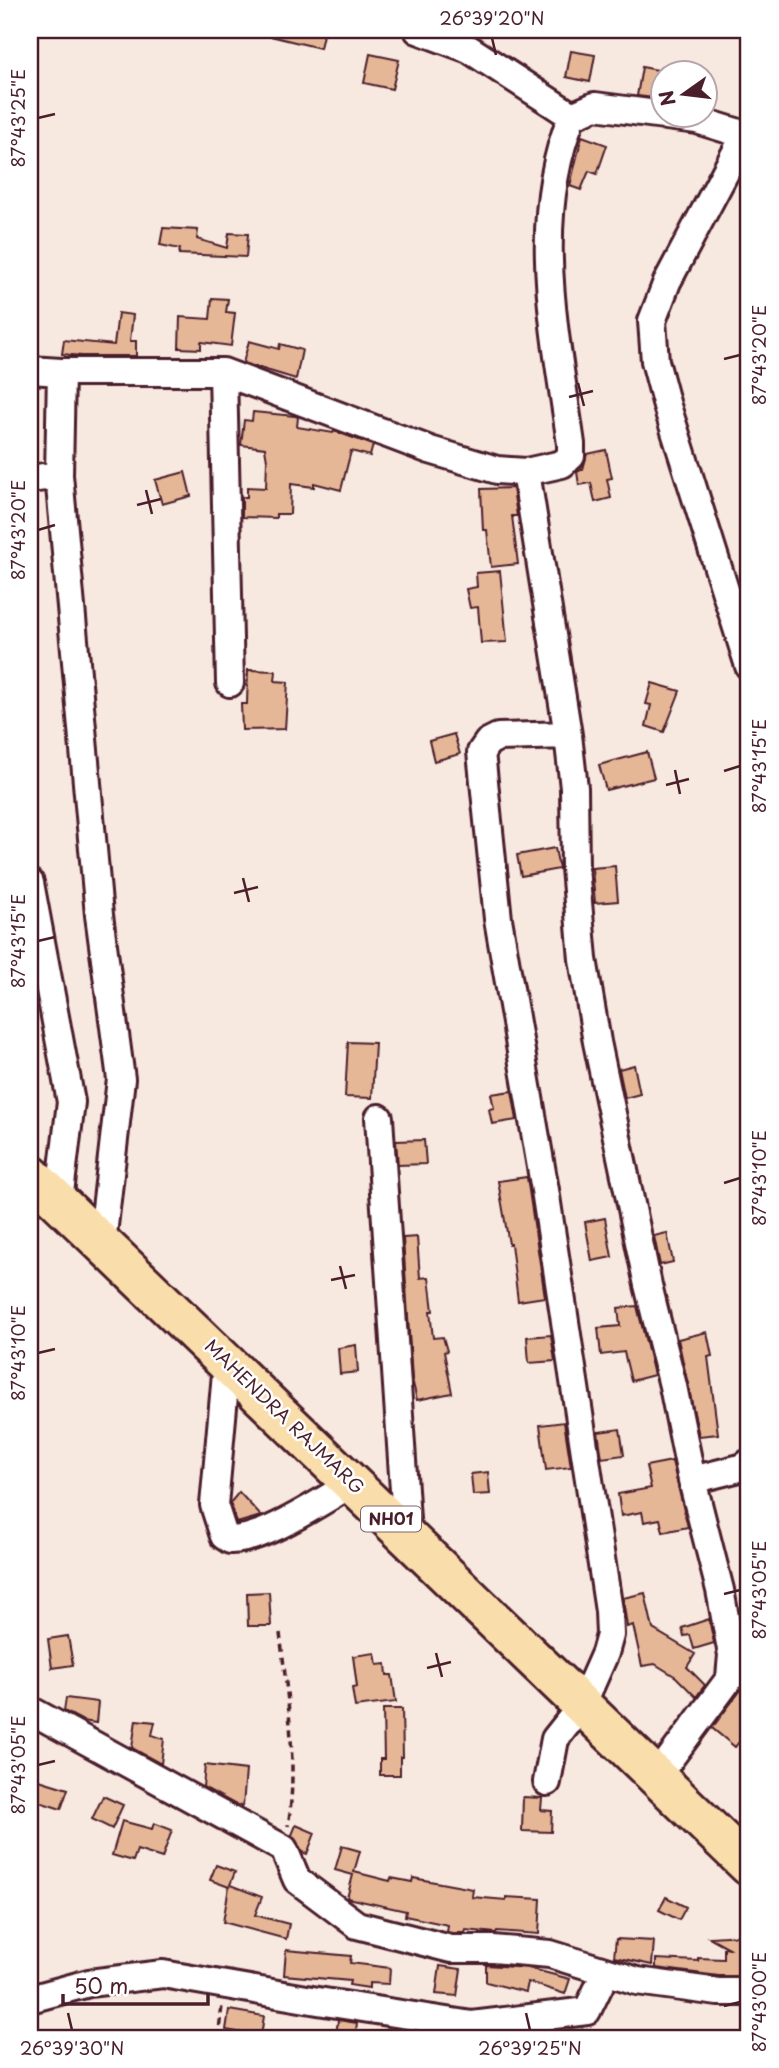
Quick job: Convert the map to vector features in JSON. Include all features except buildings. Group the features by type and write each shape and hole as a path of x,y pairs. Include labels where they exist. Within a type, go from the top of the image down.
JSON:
{"highway":[{"name":"MAHENDRA RAJMARG","path":"30,1174 749,1866"}],"street":[{"path":"418,30 469,49 572,116"},
{"path":"30,370 223,372 430,450 497,470 526,472 562,464 571,457 548,250 552,191 563,138 572,116 595,106 650,113"},
{"path":"720,127 747,136 667,282 652,321 655,361 667,406 749,666"},
{"path":"61,372 59,475 99,915 121,1079 102,1243"},
{"path":"223,372 229,683"},
{"path":"526,472 568,735 574,788 575,868 583,959 591,1006 648,1285 720,1590 732,1655 730,1678 657,1776"},
{"path":"30,480 59,475"},
{"path":"547,1782 555,1740 582,1705 605,1653 610,1635 609,1611 547,1204 498,919 481,752 488,742 498,737 568,735"},
{"path":"30,883 71,1102 59,1201"},
{"path":"379,1118 407,1534"},
{"path":"227,1363 214,1505 224,1536 230,1540 250,1538 296,1516 353,1483"},
{"path":"692,1480 740,1468 749,1463"},
{"path":"30,1710 145,1775 265,1836 284,1849 296,1880 357,1925 451,1949 493,1949 550,1954 607,1972 672,1987 749,1992"},
{"path":"30,1999 89,1983 163,1974 472,2032 587,2011 607,1972"}],"path":[{"path":"280,1633 288,1704 292,1802 284,1849"},
{"path":"218,2038 223,1997 229,1986"}],"green space":[{"path":"583,2007 582,2038 415,2038 415,2030"}]}
